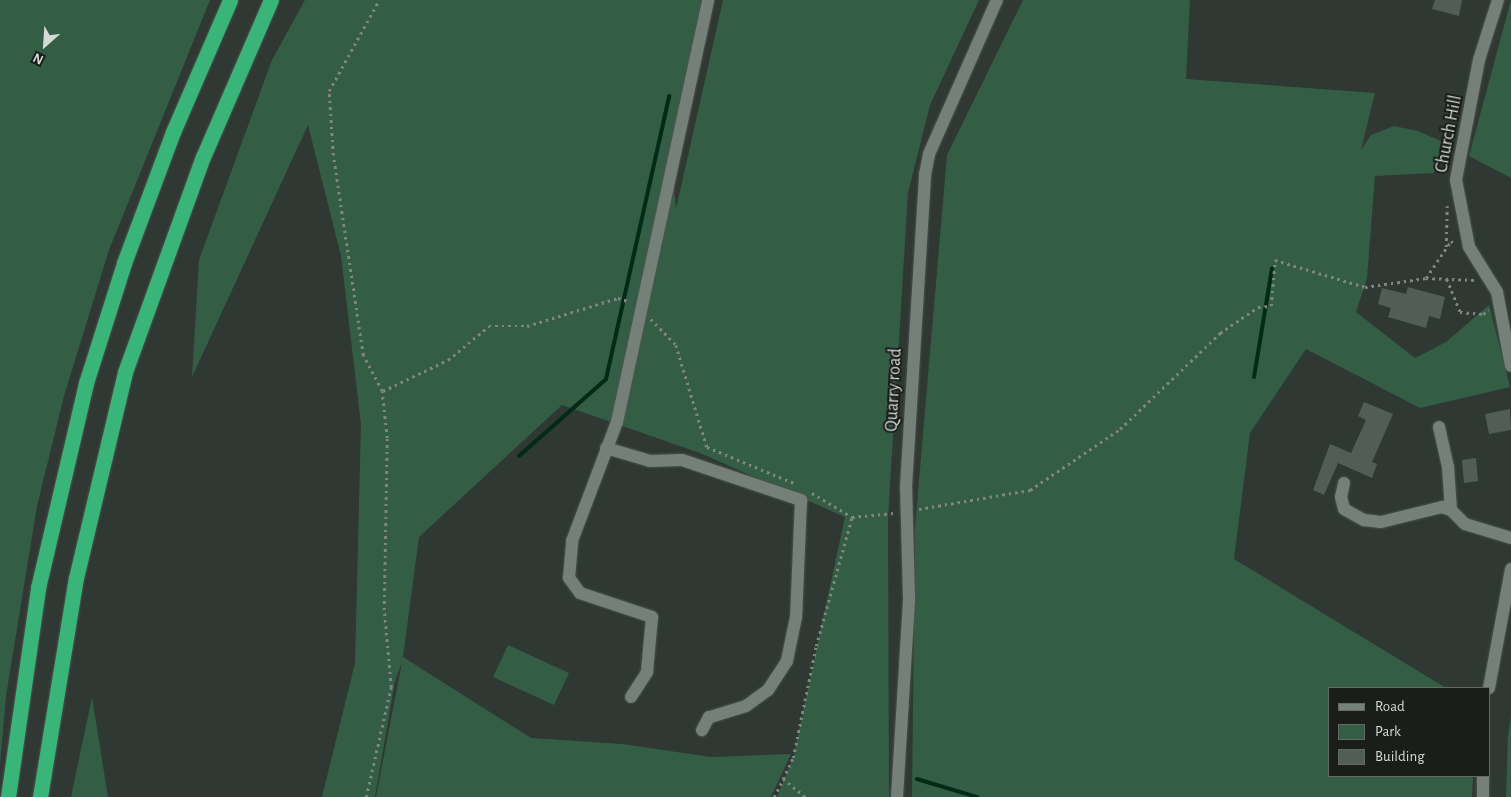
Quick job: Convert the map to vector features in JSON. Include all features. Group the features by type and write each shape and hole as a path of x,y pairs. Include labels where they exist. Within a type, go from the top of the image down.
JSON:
{"highway":[{"path":"8,797 38,588 86,383 124,263 173,132 230,0"},
{"path":"40,797 76,578 125,372 206,149 271,0"}],"street":[{"path":"631,697 647,672 652,617 580,593 569,578 572,541 617,422 708,0"},
{"name":"Quarry road","path":"897,797 909,598 907,512 916,272 925,175 929,154 997,0"},
{"name":"Church Hill","path":"1498,0 1479,60 1456,180 1469,247 1489,280 1499,304 1510,362"},
{"path":"1439,427 1448,466 1451,510"},
{"path":"606,448 650,461 682,460 801,500 796,617 786,661 768,690 746,706 710,717 702,730"},
{"path":"1344,483 1341,497 1344,509 1364,520 1381,522 1432,507 1451,510 1464,524 1511,538"},
{"path":"1489,687 1511,569"},
{"path":"1483,777 1483,797"}],"path":[{"path":"366,797 391,688 384,610 387,438 382,391 363,355 333,155 328,91 379,0"},
{"path":"1426,278 1450,240 1458,246"},
{"path":"382,391 448,360 489,326 526,326 618,298 643,307 676,345 707,447 794,483 852,517 907,512 1030,490 1120,429 1220,333 1258,307 1271,306 1275,260 1365,287 1426,278 1489,280"},
{"path":"1447,279 1460,312 1483,314 1499,304"},
{"path":"774,797 794,758 816,646 852,517"},
{"path":"783,779 805,797"}],"green space":[{"path":"0,0 210,0 109,250 64,396 37,506 6,696 0,765"},
{"path":"305,0 701,0 672,167 676,209 723,0 979,0 930,105 908,193 888,519 889,797 777,797 793,758 845,517 700,453 562,405 419,537 403,657 531,738 622,744 711,757 791,754 771,797 376,797 402,662 395,681 375,797 322,797 355,663 361,424 341,256 308,125 192,377 199,260 272,60"},
{"path":"1023,0 1190,0 1186,79 1375,93 1361,150 1371,135 1394,126 1418,131 1443,142 1434,173 1375,176 1367,278 1356,312 1415,358 1446,342 1489,305 1510,387 1420,408 1306,349 1250,433 1234,559 1444,687 1328,687 1328,777 1473,777 1472,797 912,797 915,527 947,155"},
{"path":"1511,0 1511,178 1469,156"},
{"path":"508,645 569,673 554,705 493,677"},
{"path":"92,697 108,797 71,797"},
{"path":"1511,717 1511,797 1506,797 1508,734"}],"building":[{"path":"1435,0 1462,0 1459,16 1432,9"},
{"path":"1408,287 1445,297 1440,319 1429,316 1426,328 1388,317 1391,308 1378,304 1382,288 1406,294"},
{"path":"1364,402 1393,414 1372,462 1377,464 1372,478 1338,463 1324,495 1313,490 1330,444 1351,453 1366,420 1358,416"},
{"path":"1510,409 1511,430 1489,434 1485,414"},
{"path":"1476,458 1478,481 1464,483 1462,460"}],"waterway":[{"path":"519,456 606,379 669,96"},
{"path":"1254,377 1272,268"},
{"path":"917,779 977,797"}]}
